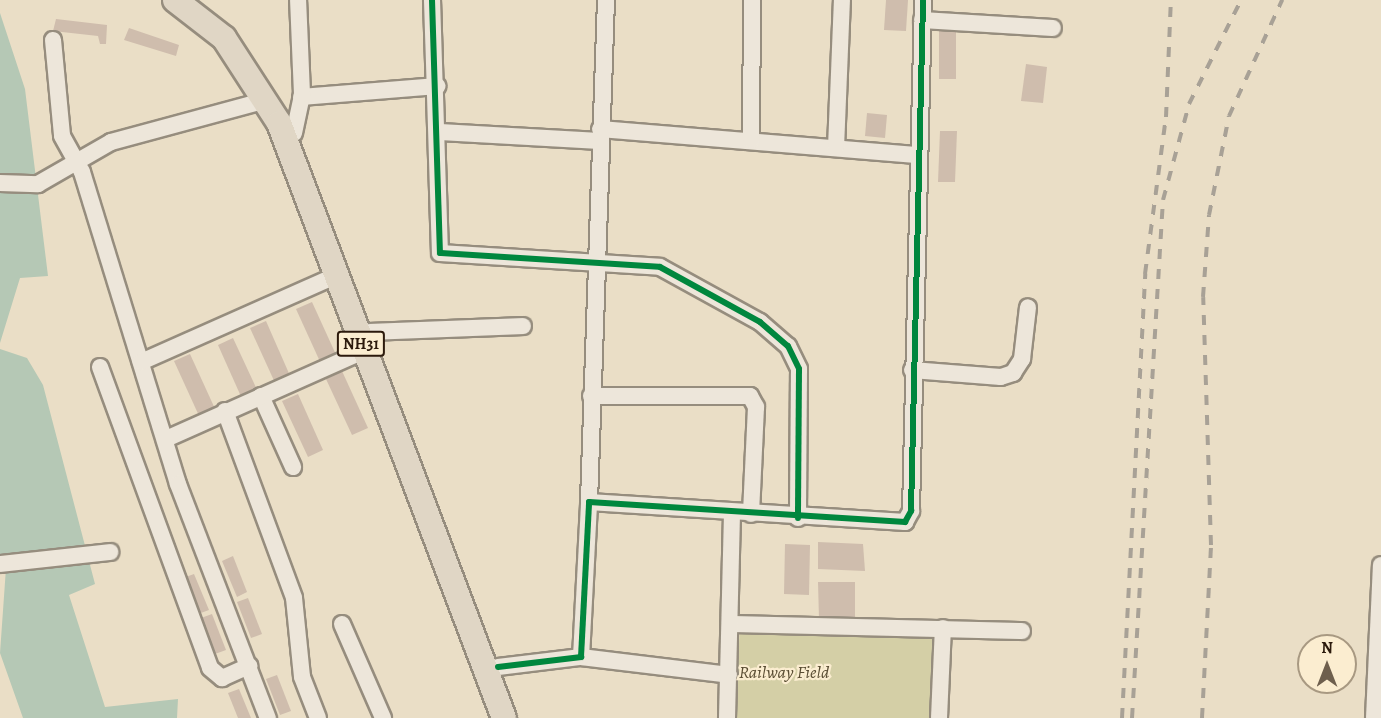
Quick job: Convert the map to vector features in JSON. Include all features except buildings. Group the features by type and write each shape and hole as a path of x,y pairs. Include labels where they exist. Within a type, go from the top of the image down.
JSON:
{"highway":[{"name":"NH31","path":"175,0 224,38 267,100 335,276 367,342 518,718"},
{"name":"NH31","path":"198,0 245,45 294,132 367,342 504,718"}],"street":[{"path":"294,132 302,97 298,0"},
{"path":"432,0 440,132 440,253 595,261 660,267 683,277 760,322 788,346 799,369 798,518"},
{"path":"581,657 589,502 595,261 606,0"},
{"path":"751,140 752,0"},
{"path":"836,148 842,0"},
{"path":"589,502 798,518 905,522 911,511 916,155 923,0"},
{"path":"922,20 1053,28"},
{"path":"53,40 57,114 77,159 165,438 268,718"},
{"path":"302,97 438,86"},
{"path":"0,183 30,185 77,159 130,135 267,100"},
{"path":"440,132 751,140 916,155"},
{"path":"141,362 335,276"},
{"path":"912,370 1001,377 1013,373 1022,359 1029,308"},
{"path":"165,438 261,396 367,342 523,326"},
{"path":"100,367 210,668 218,678 249,666"},
{"path":"261,396 293,467"},
{"path":"591,396 750,396 756,407 751,514"},
{"path":"225,411 294,598 302,676 318,718"},
{"path":"727,718 732,512"},
{"path":"0,564 110,552"},
{"path":"1374,718 1381,565"},
{"path":"342,624 383,718"},
{"path":"731,624 1022,631"},
{"path":"939,718 943,628"},
{"path":"498,667 581,657 729,675"}],"green space":[{"name":"Railway Field","path":"740,624 935,637 930,718 735,718"}],"shaded area":[{"path":"0,13 25,89 48,276 20,278 0,343"},
{"path":"0,349 27,358 43,385 95,584 69,595 105,707 178,699 177,718 23,718 0,653 6,568 0,567"}],"railway":[{"path":"1122,718 1145,274 1166,117 1171,0"},
{"path":"1132,718 1163,200 1189,104 1241,0"},
{"path":"1202,718 1211,545 1203,297 1209,215 1229,116 1282,0"}],"cycle path":[{"path":"432,0 440,253 660,267 760,322 788,346 799,369 798,518"},
{"path":"498,667 581,657 589,502 905,522 911,511 923,0"}]}
